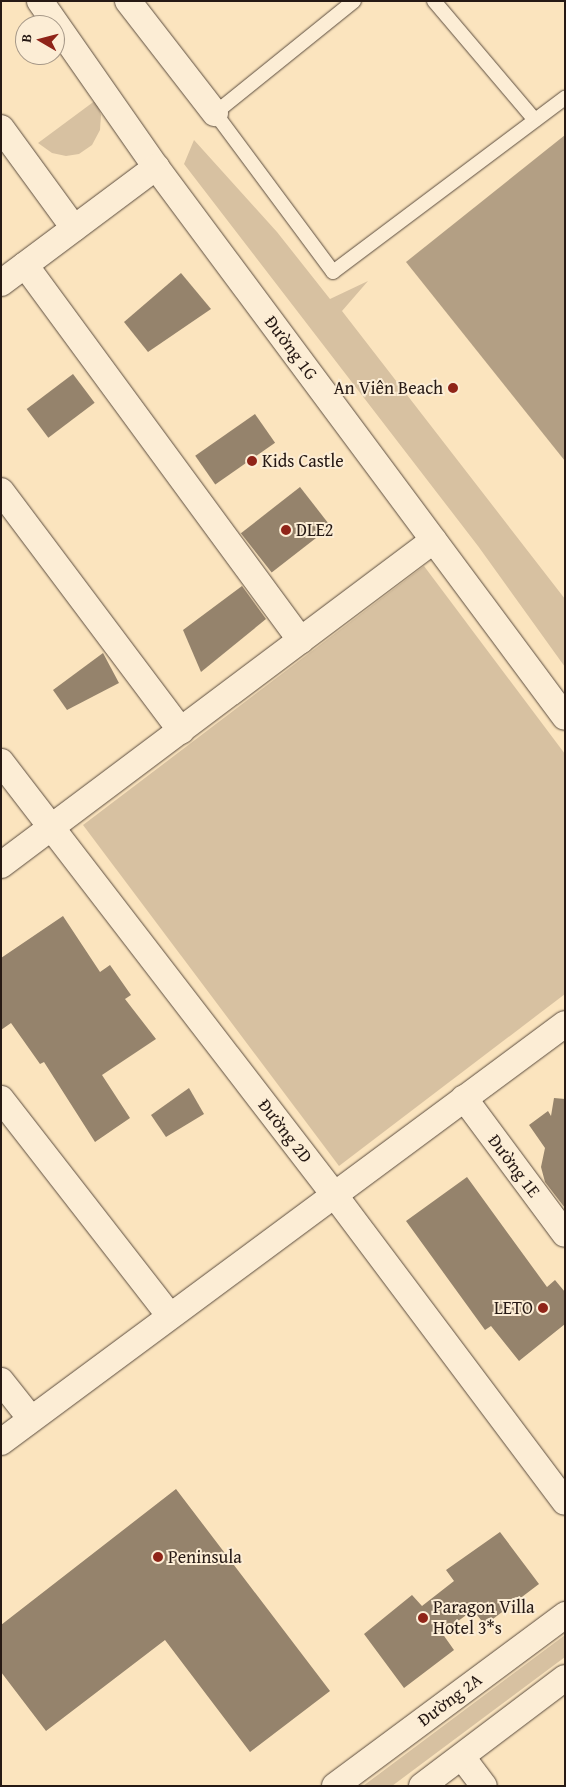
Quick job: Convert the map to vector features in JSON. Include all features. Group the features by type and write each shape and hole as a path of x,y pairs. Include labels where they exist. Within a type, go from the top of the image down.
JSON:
{"street":[{"name":"Đường 1G","path":"40,1 156,167 565,717"},
{"path":"128,1 215,113"},
{"path":"1,128 74,228"},
{"path":"1,283 156,167"},
{"path":"25,265 301,641"},
{"path":"1,490 182,731"},
{"path":"1,865 434,540"},
{"name":"Đường 2D","path":"1,762 50,829 336,1197 565,1502"},
{"path":"1,1442 168,1315 336,1197 464,1098 565,1024"},
{"name":"Đường 1E","path":"464,1098 565,1234"},
{"path":"1,1099 168,1315"},
{"path":"1,1381 31,1419"},
{"name":"Đường 2A","path":"335,1786 565,1615"},
{"path":"422,1786 565,1678"},
{"path":"462,1757 484,1786"}],"lane":[{"path":"354,1 215,113 336,276 565,98"},
{"path":"434,1 535,120"}],"shaded area":[{"path":"96,100 101,115 100,130 92,145 79,154 66,156 52,153 38,143"},
{"path":"565,135 565,461 406,262"},
{"path":"194,140 277,232 330,299 368,281 342,311 565,599 565,667 478,546 184,164"},
{"path":"424,566 565,754 565,994 339,1166 83,825"},
{"path":"565,1635 565,1657 392,1786 363,1786"}],"building":[{"path":"181,273 211,309 148,352 124,322"},
{"path":"73,374 95,403 48,438 27,409"},
{"path":"255,414 275,443 215,485 195,456"},
{"name":"DLE2","path":"300,487 331,526 272,573 241,533"},
{"path":"242,586 266,619 201,672 183,630"},
{"path":"103,653 119,683 67,710 53,690"},
{"path":"63,916 100,972 110,965 131,995 125,999 156,1039 102,1075 130,1118 95,1142 44,1062 40,1064 11,1023 1,1030 1,958"},
{"path":"189,1088 204,1114 166,1137 151,1115"},
{"path":"554,1098 565,1099 565,1208 545,1182 541,1167 545,1148 529,1125 548,1111 551,1116"},
{"path":"467,1177 547,1287 555,1280 565,1292 565,1324 519,1361 491,1326 485,1330 406,1221"},
{"name":"Peninsula","path":"176,1489 330,1691 250,1752 165,1640 46,1731 1,1672 1,1625"},
{"name":"Paragon Villa Hotel 3*s","path":"500,1532 539,1584 485,1625 473,1610 442,1633 454,1650 404,1688 364,1634 412,1595 422,1606 454,1581 446,1570"}],"place":[{"name":"An Viên Beach","path":"453,388"},
{"name":"Kids Castle","path":"252,461"},
{"name":"DLE2","path":"286,530"},
{"name":"LETO","path":"543,1308"},
{"name":"Peninsula","path":"158,1557"},
{"name":"Paragon Villa Hotel 3*s","path":"423,1618"}]}
